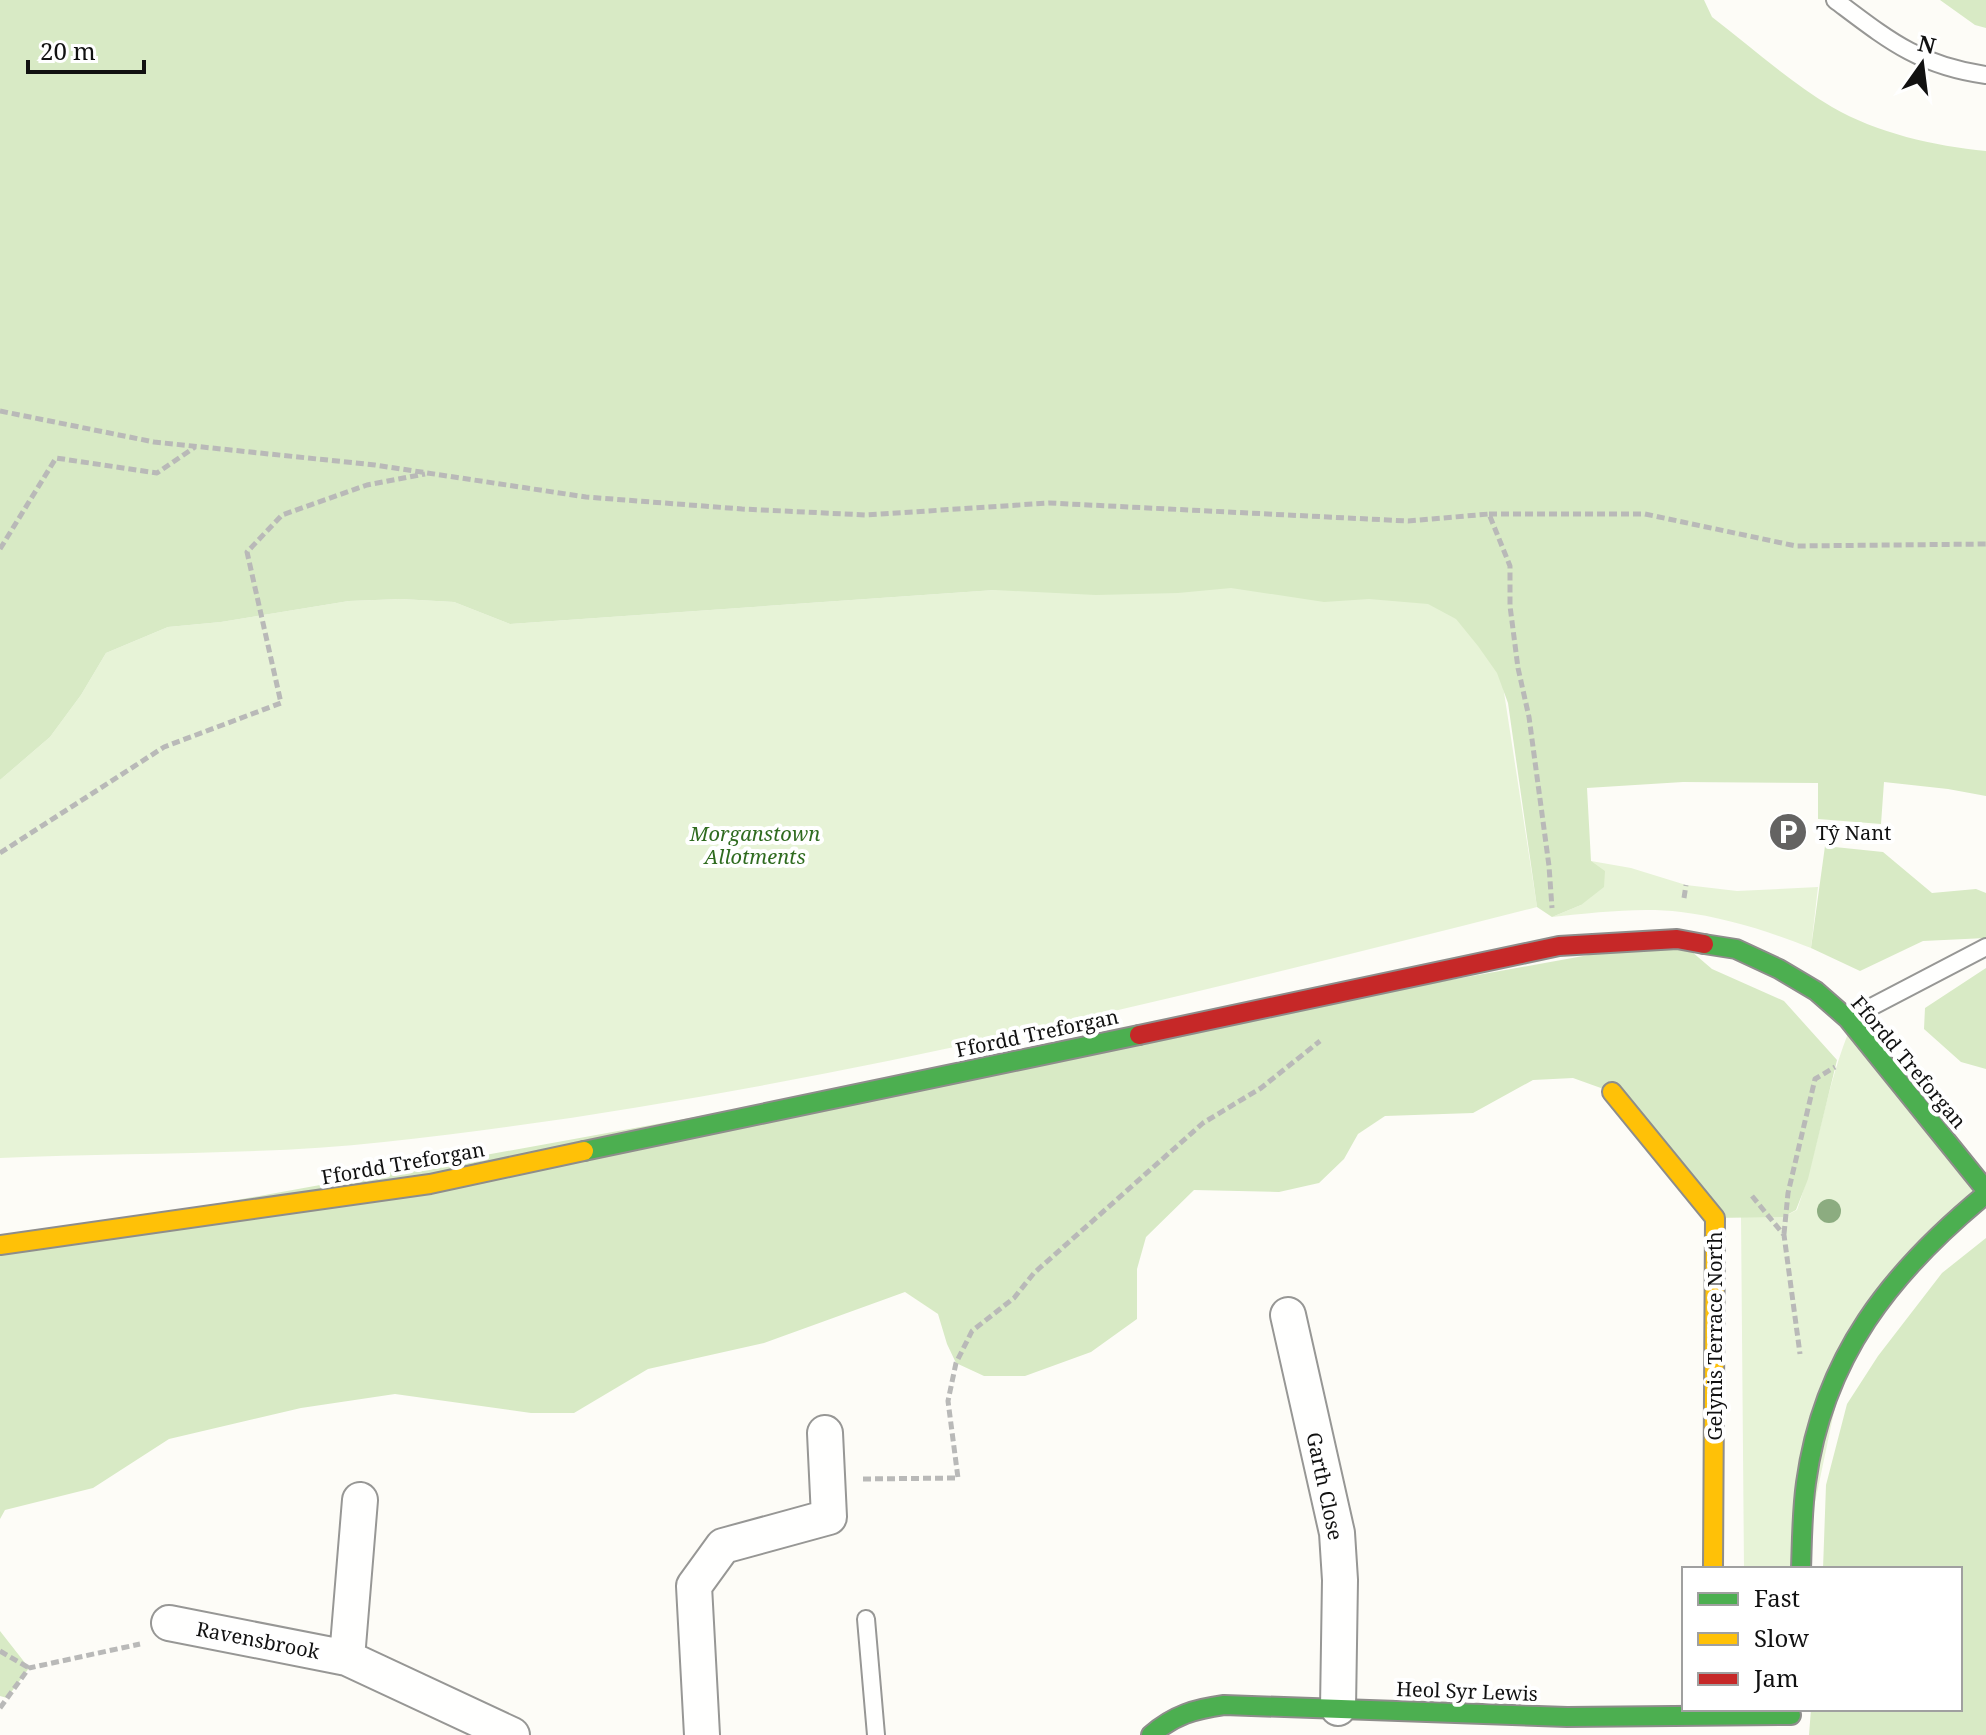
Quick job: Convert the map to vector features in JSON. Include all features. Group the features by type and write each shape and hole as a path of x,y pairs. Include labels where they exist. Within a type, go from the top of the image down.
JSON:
{"street":[{"name":"Ffordd Treforgan","path":"0,1245 430,1184 1559,946 1677,939 1736,949 1816,991 1848,1019 1986,1192"},
{"name":"Gelynis Terrace North","path":"1612,1092 1715,1218 1713,1567"},
{"path":"1801,1567 1806,1482 1823,1411 1847,1350 1880,1298 1932,1240 1986,1192"},
{"name":"Garth Close","path":"1288,1315 1337,1533 1340,1580 1338,1708"},
{"path":"702,1735 694,1586 723,1546 829,1517 825,1433"},
{"name":"Ravensbrook","path":"347,1658 360,1500"},
{"name":"Ravensbrook","path":"169,1623 347,1658 500,1732"},
{"name":"Heol Syr Lewis","path":"1151,1735 1170,1717 1194,1709 1224,1705 1567,1717 1791,1712"},
{"path":"1790,1735 1791,1712"}],"lane":[{"path":"1835,0 1898,48 1955,71 1986,75"},
{"path":"1848,1019 1986,947"},
{"path":"866,1619 876,1735"}],"path":[{"path":"0,411 154,442 429,473 586,497 742,509 851,514 1049,503 1408,521 1489,514 1645,514 1796,546 1934,542 1986,544"},
{"path":"0,549 56,458 157,473 196,446"},
{"path":"0,853 164,747 281,703 247,552 282,515 367,485 429,473"},
{"path":"1489,514 1510,566 1514,637 1529,717 1549,866 1552,917 1559,946"},
{"path":"826,1482 871,1478 958,1478 948,1401 956,1363 972,1331 1014,1298 1034,1273 1203,1123 1261,1088 1323,1039"},
{"path":"1823,1411 1803,1380 1784,1235 1788,1193 1815,1079 1869,1045"},
{"path":"1748,1192 1784,1235"},
{"path":"0,1708 29,1668 150,1642 169,1623"},
{"path":"0,1651 29,1668"}],"green space":[{"path":"0,0 1704,0 1712,17 1832,107 1906,137 1986,151 1986,796 1884,782 1881,824 1818,819 1818,783 1683,782 1587,788 1591,861 1605,871 1604,887 1581,905 1552,917 1537,907 1508,703 1497,673 1456,619 1428,604 1369,599 1324,602 1231,588 1096,595 995,590 510,624 454,602 401,599 349,601 221,622 168,627 106,653 81,695 50,737 0,780"},
{"path":"1940,0 1986,0 1986,28 1975,25"},
{"name":"Morganstown Allotments","path":"1482,549 1537,907 964,1045 675,1101 530,1124 384,1142 240,1152 0,1158 0,780 50,737 81,695 106,653 168,627 221,622 349,601 401,599 454,602 510,624 995,590"},
{"path":"1825,846 1883,852 1932,893 1976,889 1986,893 1986,938 1923,941 1860,971 1811,948"},
{"path":"1591,861 1631,868 1686,885 1737,891 1818,887 1811,948 1747,926 1681,912 1633,910 1552,917 1581,905"},
{"path":"1677,939 1712,969 1784,1001 1837,1060 1808,1179 1796,1210 1783,1217 1715,1218 1612,1092 1573,1078 1533,1080 1473,1113 1385,1116 1358,1134 1344,1159 1319,1183 1279,1192 1194,1190 1146,1237 1137,1269 1137,1319 1091,1352 1025,1376 984,1376 956,1363 938,1314 905,1292 764,1343 648,1369 574,1413 531,1413 395,1394 301,1408 169,1439 93,1488 5,1510 0,1519 0,1243"},
{"path":"1986,968 1986,1069 1961,1062 1924,1029 1925,1008"},
{"path":"1852,1024 1986,1190 1847,1350 1801,1567 1744,1567 1741,1216 1783,1217 1797,1210"},
{"path":"1986,1238 1986,1735 1809,1735 1811,1711 1962,1711 1962,1567 1823,1567 1826,1485 1847,1404 1878,1356 1942,1273"},
{"path":"0,1631 29,1668 7,1698 0,1696"}],"traffic: fast":[{"path":"1704,944 1736,949 1816,991 1848,1019 1986,1190"},
{"path":"584,1151 1139,1035"},
{"path":"1801,1567 1805,1494 1815,1438 1845,1357 1892,1286 1920,1254 1986,1194"},
{"path":"1151,1735 1185,1714 1224,1705 1567,1717 1791,1715"}],"traffic: slow":[{"path":"1612,1092 1715,1218 1713,1567"},
{"path":"0,1245 430,1184 584,1151"}],"traffic: jam":[{"path":"1139,1035 1559,946 1677,939 1704,944"}],"place":[{"name":"Tŷ Nant","path":"1788,832"}]}
